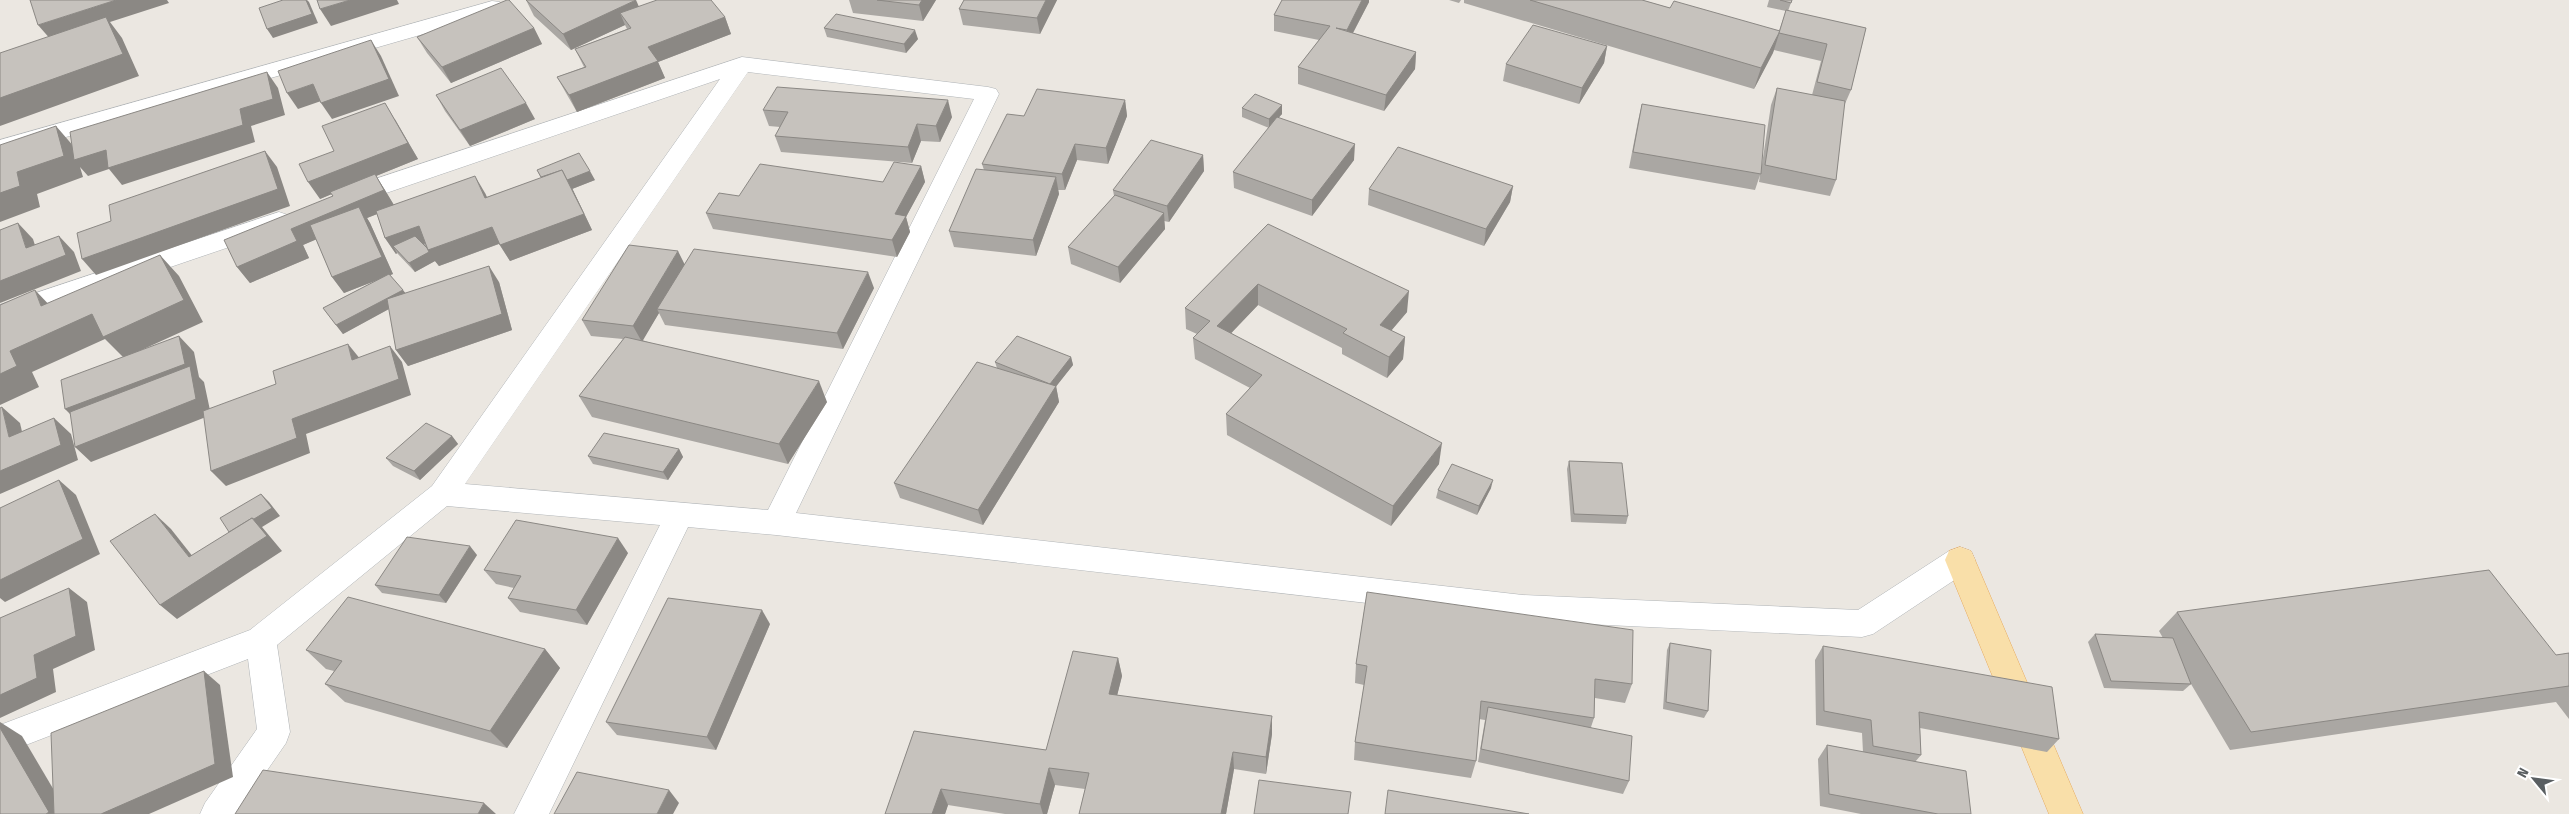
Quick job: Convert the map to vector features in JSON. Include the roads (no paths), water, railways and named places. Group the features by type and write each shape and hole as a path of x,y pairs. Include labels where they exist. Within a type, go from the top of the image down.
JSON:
{"main road":[{"path":"1960,560 2066,814"}],"street":[{"path":"0,148 492,7"},
{"path":"0,740 261,640 442,494 742,64"},
{"path":"329,204 742,64 988,94 776,523"},
{"path":"0,315 301,213"},
{"path":"442,494 776,523 1523,608 1862,624 1960,560"},
{"path":"531,814 679,516"},
{"path":"217,814 274,732 261,640"}]}
